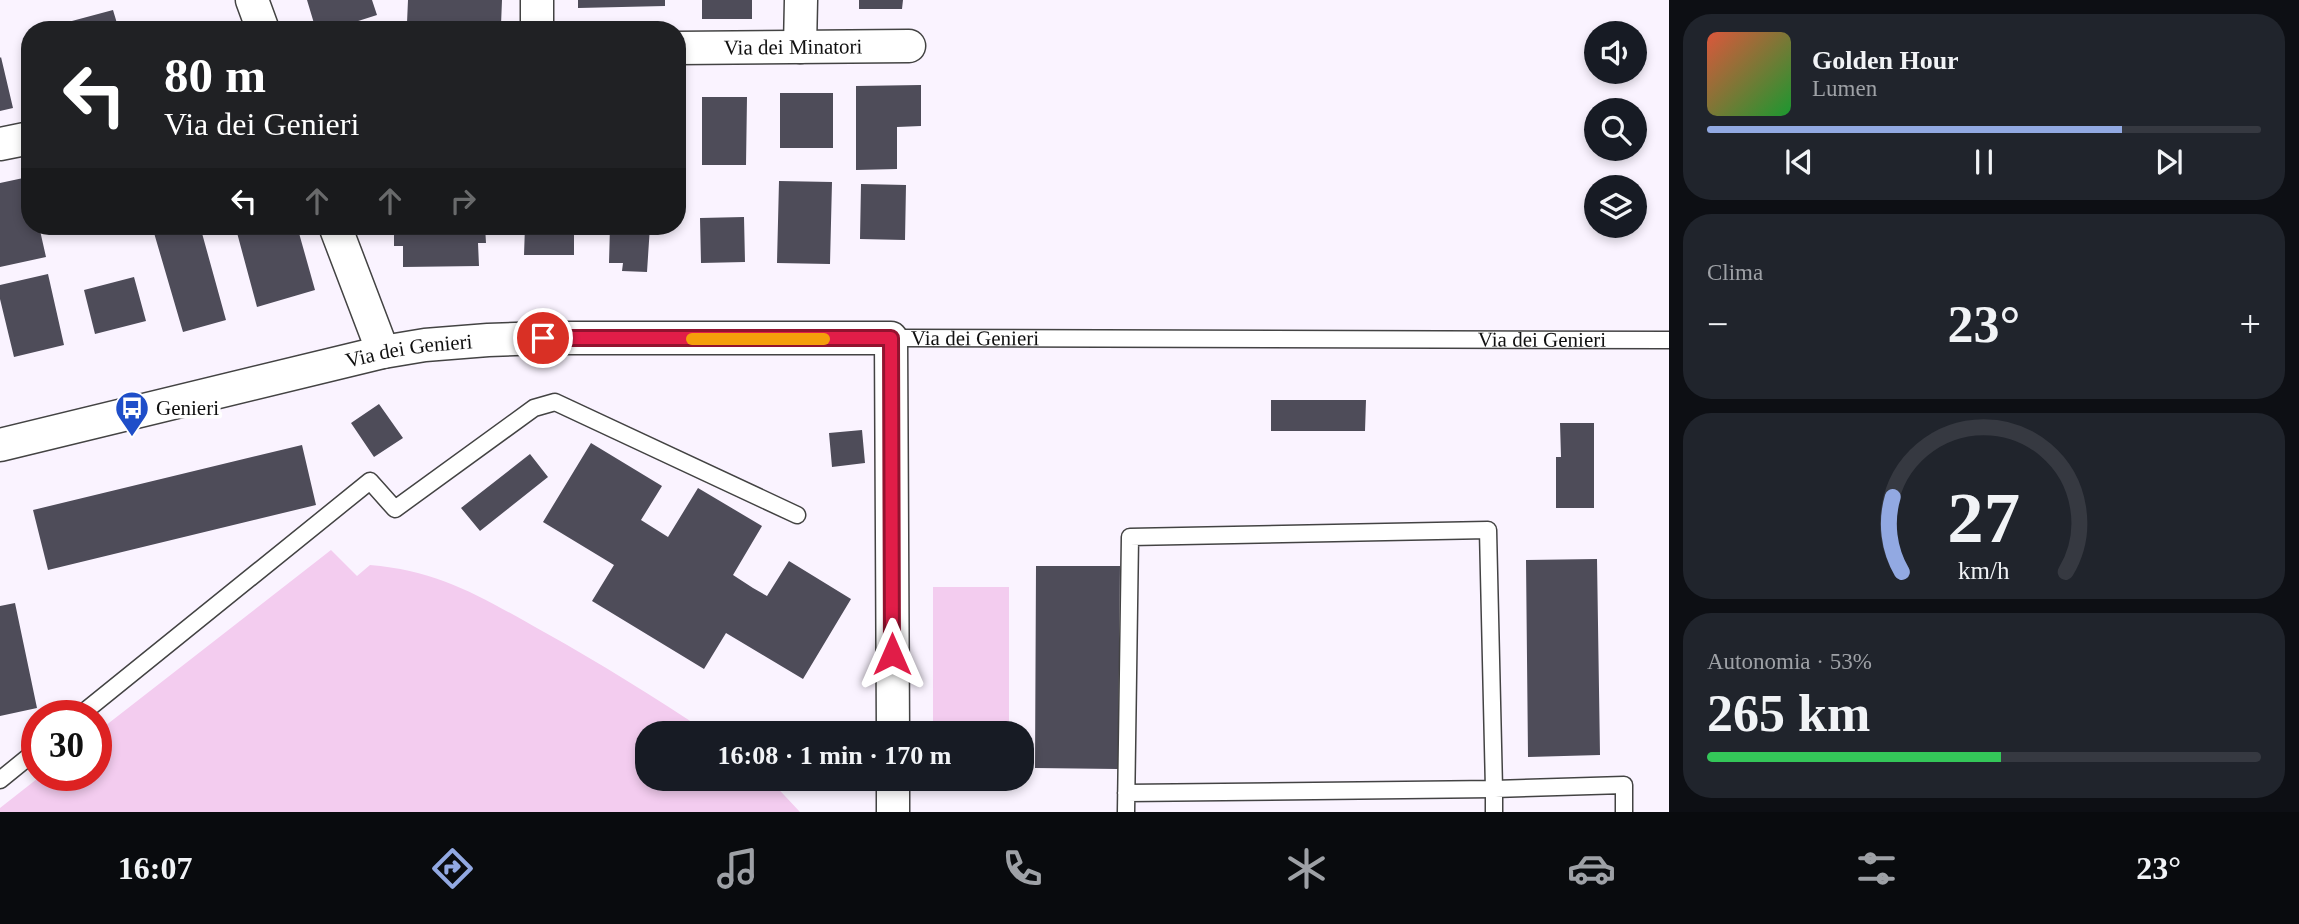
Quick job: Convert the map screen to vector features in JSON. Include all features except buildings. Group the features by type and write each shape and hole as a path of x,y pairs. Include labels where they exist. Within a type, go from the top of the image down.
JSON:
{"street":[{"path":"252,0 260,21"},
{"path":"537,0 537,21"},
{"path":"800,47 801,0"},
{"name":"Via dei Minatori","path":"686,48 909,46"},
{"path":"0,145 21,140"},
{"path":"338,235 383,352"},
{"path":"891,338 893,721"},
{"name":"Via dei Genieri","path":"0,445 383,352 425,345 502,339 891,338"},
{"path":"893,791 893,812"}],"lane":[{"name":"Via dei Genieri","path":"891,338 1669,340"},
{"path":"99,700 370,481 395,509 534,408 555,402 797,515"},
{"path":"1126,812 1130,537 1488,530 1494,812"},
{"path":"0,780 21,763"},
{"path":"1126,793 1624,785 1624,812"}],"shaded area":[{"path":"331,550 357,576 370,565 395,568 440,580 481,597 586,656 690,721 635,721 635,791 780,791 800,812 0,812 0,808 22,791 112,791 112,721"},
{"path":"933,587 1009,587 1009,721 933,721"}],"slow traffic":[{"path":"692,339 824,339"}],"place":[{"name":"Genieri","path":"132,438"}],"route":[{"path":"543,338 891,338 892,654"}]}
